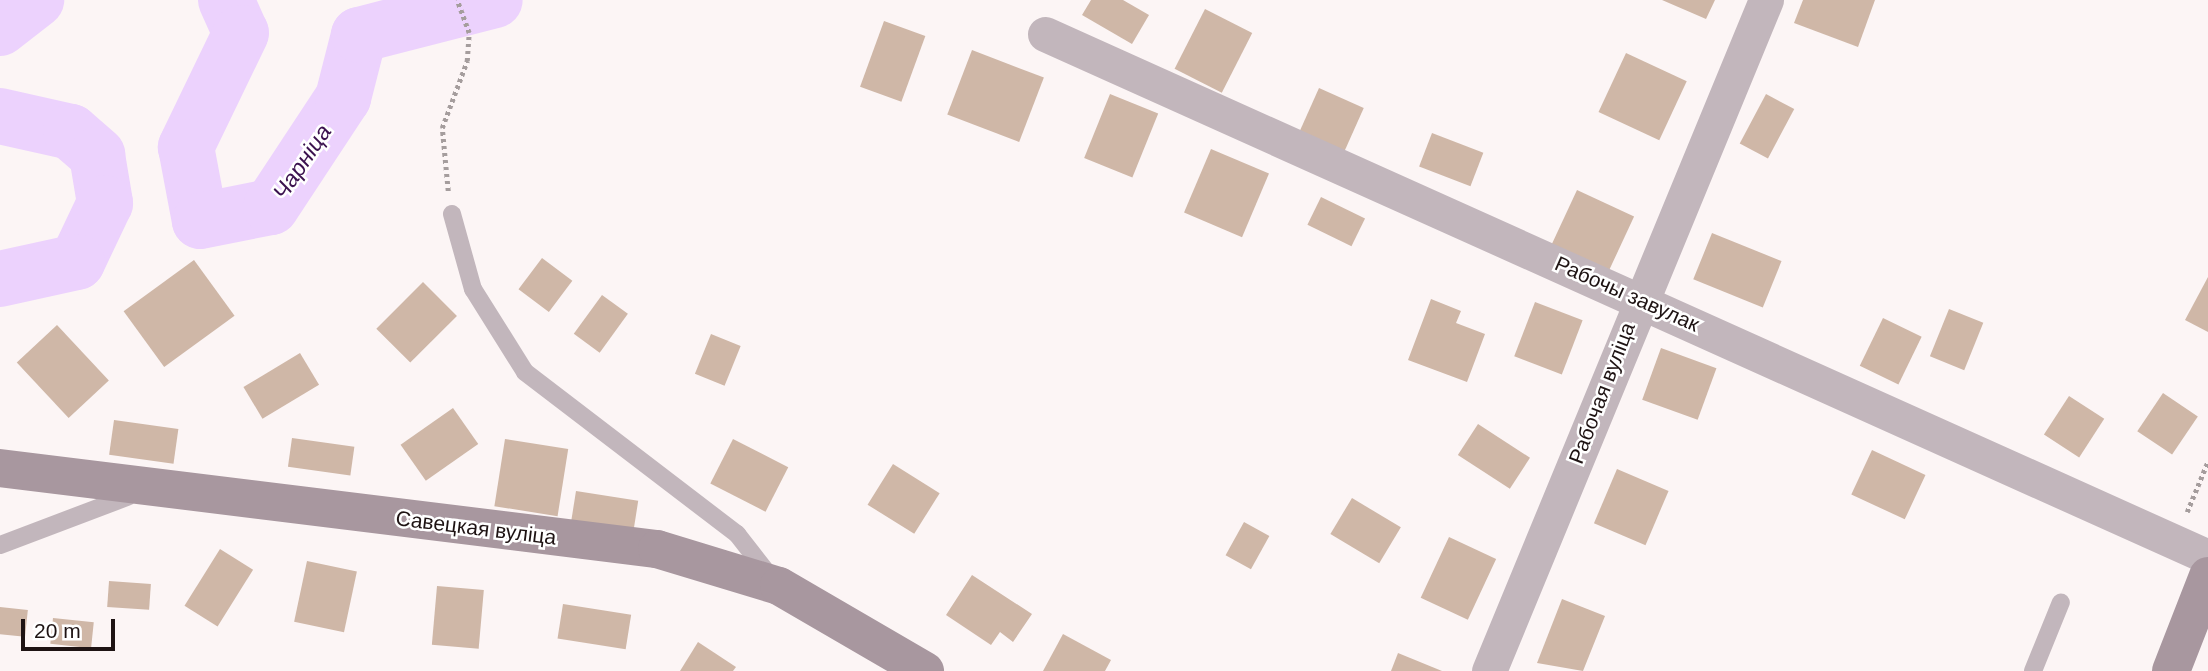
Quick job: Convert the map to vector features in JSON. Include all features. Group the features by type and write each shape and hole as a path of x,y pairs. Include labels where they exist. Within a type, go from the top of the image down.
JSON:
{"main road":[{"name":"Савецкая вуліца","path":"0,468 165,491 657,550 779,586 925,671"},
{"path":"2171,671 2208,576"}],"street":[{"name":"Рабочая вуліца","path":"1489,671 1639,299 1766,0"},
{"name":"Рабочы завулак","path":"1045,34 2208,557"}],"lane":[{"path":"452,214 473,289 525,372 737,534 779,586"},
{"path":"0,545 108,499 165,491"},
{"path":"2033,671 2061,602"}],"path":[{"path":"452,214 442,128 467,61 469,33 457,0"}],"building":[{"path":"1091,0 1123,0 1149,15 1132,44 1082,15"},
{"path":"1662,0 1715,0 1706,19"},
{"path":"1803,0 1875,0 1858,47 1794,23"},
{"path":"1205,9 1252,33 1222,93 1175,69"},
{"path":"884,21 925,36 901,102 860,87"},
{"path":"972,50 1044,78 1019,142 947,114"},
{"path":"1626,53 1687,81 1659,140 1599,112"},
{"path":"1319,88 1364,108 1344,152 1299,132"},
{"path":"1110,94 1158,113 1132,177 1084,158"},
{"path":"1766,94 1794,109 1768,158 1740,143"},
{"path":"1432,133 1483,153 1470,186 1419,167"},
{"path":"1211,149 1269,174 1242,237 1184,213"},
{"path":"1577,190 1634,217 1609,271 1552,244"},
{"path":"1321,197 1365,218 1351,246 1307,225"},
{"path":"1712,233 1782,261 1763,307 1693,279"},
{"path":"542,258 572,281 549,312 519,289"},
{"path":"194,260 235,316 164,367 124,311"},
{"path":"2208,277 2208,332 2185,320"},
{"path":"423,282 457,316 410,363 376,329"},
{"path":"602,295 628,314 600,353 574,334"},
{"path":"1431,299 1461,311 1456,323 1485,334 1467,382 1408,360"},
{"path":"1535,302 1583,320 1562,374 1514,356"},
{"path":"1949,309 1983,323 1964,370 1930,356"},
{"path":"1883,318 1922,337 1898,384 1860,366"},
{"path":"57,325 109,381 69,418 17,363"},
{"path":"711,334 741,346 725,386 695,374"},
{"path":"1661,348 1716,368 1698,420 1642,400"},
{"path":"300,353 319,385 262,419 243,387"},
{"path":"2163,393 2198,416 2172,455 2137,431"},
{"path":"2069,396 2104,419 2079,457 2044,435"},
{"path":"453,408 478,444 426,481 401,445"},
{"path":"114,420 178,429 173,464 109,455"},
{"path":"1478,424 1530,458 1510,489 1458,455"},
{"path":"292,438 354,447 350,475 288,467"},
{"path":"505,439 568,449 558,516 494,506"},
{"path":"733,439 788,467 766,512 710,484"},
{"path":"1872,450 1925,475 1905,519 1851,494"},
{"path":"893,464 940,493 914,534 868,505"},
{"path":"1617,469 1669,491 1645,545 1594,523"},
{"path":"576,491 638,501 633,531 571,522"},
{"path":"1352,498 1401,527 1379,563 1330,534"},
{"path":"1244,522 1269,536 1251,569 1226,555"},
{"path":"1449,537 1496,559 1468,620 1421,598"},
{"path":"220,549 253,570 218,626 184,606"},
{"path":"307,561 357,572 344,632 294,622"},
{"path":"972,575 1032,614 1013,642 1000,632 991,645 946,615"},
{"path":"109,581 151,584 149,610 107,607"},
{"path":"437,586 484,590 479,649 432,645"},
{"path":"1562,599 1605,616 1583,671 1537,663"},
{"path":"563,604 631,615 626,649 558,639"},
{"path":"0,607 28,610 25,637 0,634"},
{"path":"53,618 94,622 91,648 50,644"},
{"path":"1063,634 1111,660 1105,671 1043,671"},
{"path":"698,642 736,667 733,671 680,671"},
{"path":"1398,653 1442,671 1391,671"}],"waterway":[{"name":"Чарніца","path":"0,28 36,0"},
{"name":"Чарніца","path":"226,0 241,33 186,147 200,221 271,207 343,98 359,35 495,0"},
{"name":"Чарніца","path":"0,116 71,132 97,155 105,203 77,262 0,279"}]}
